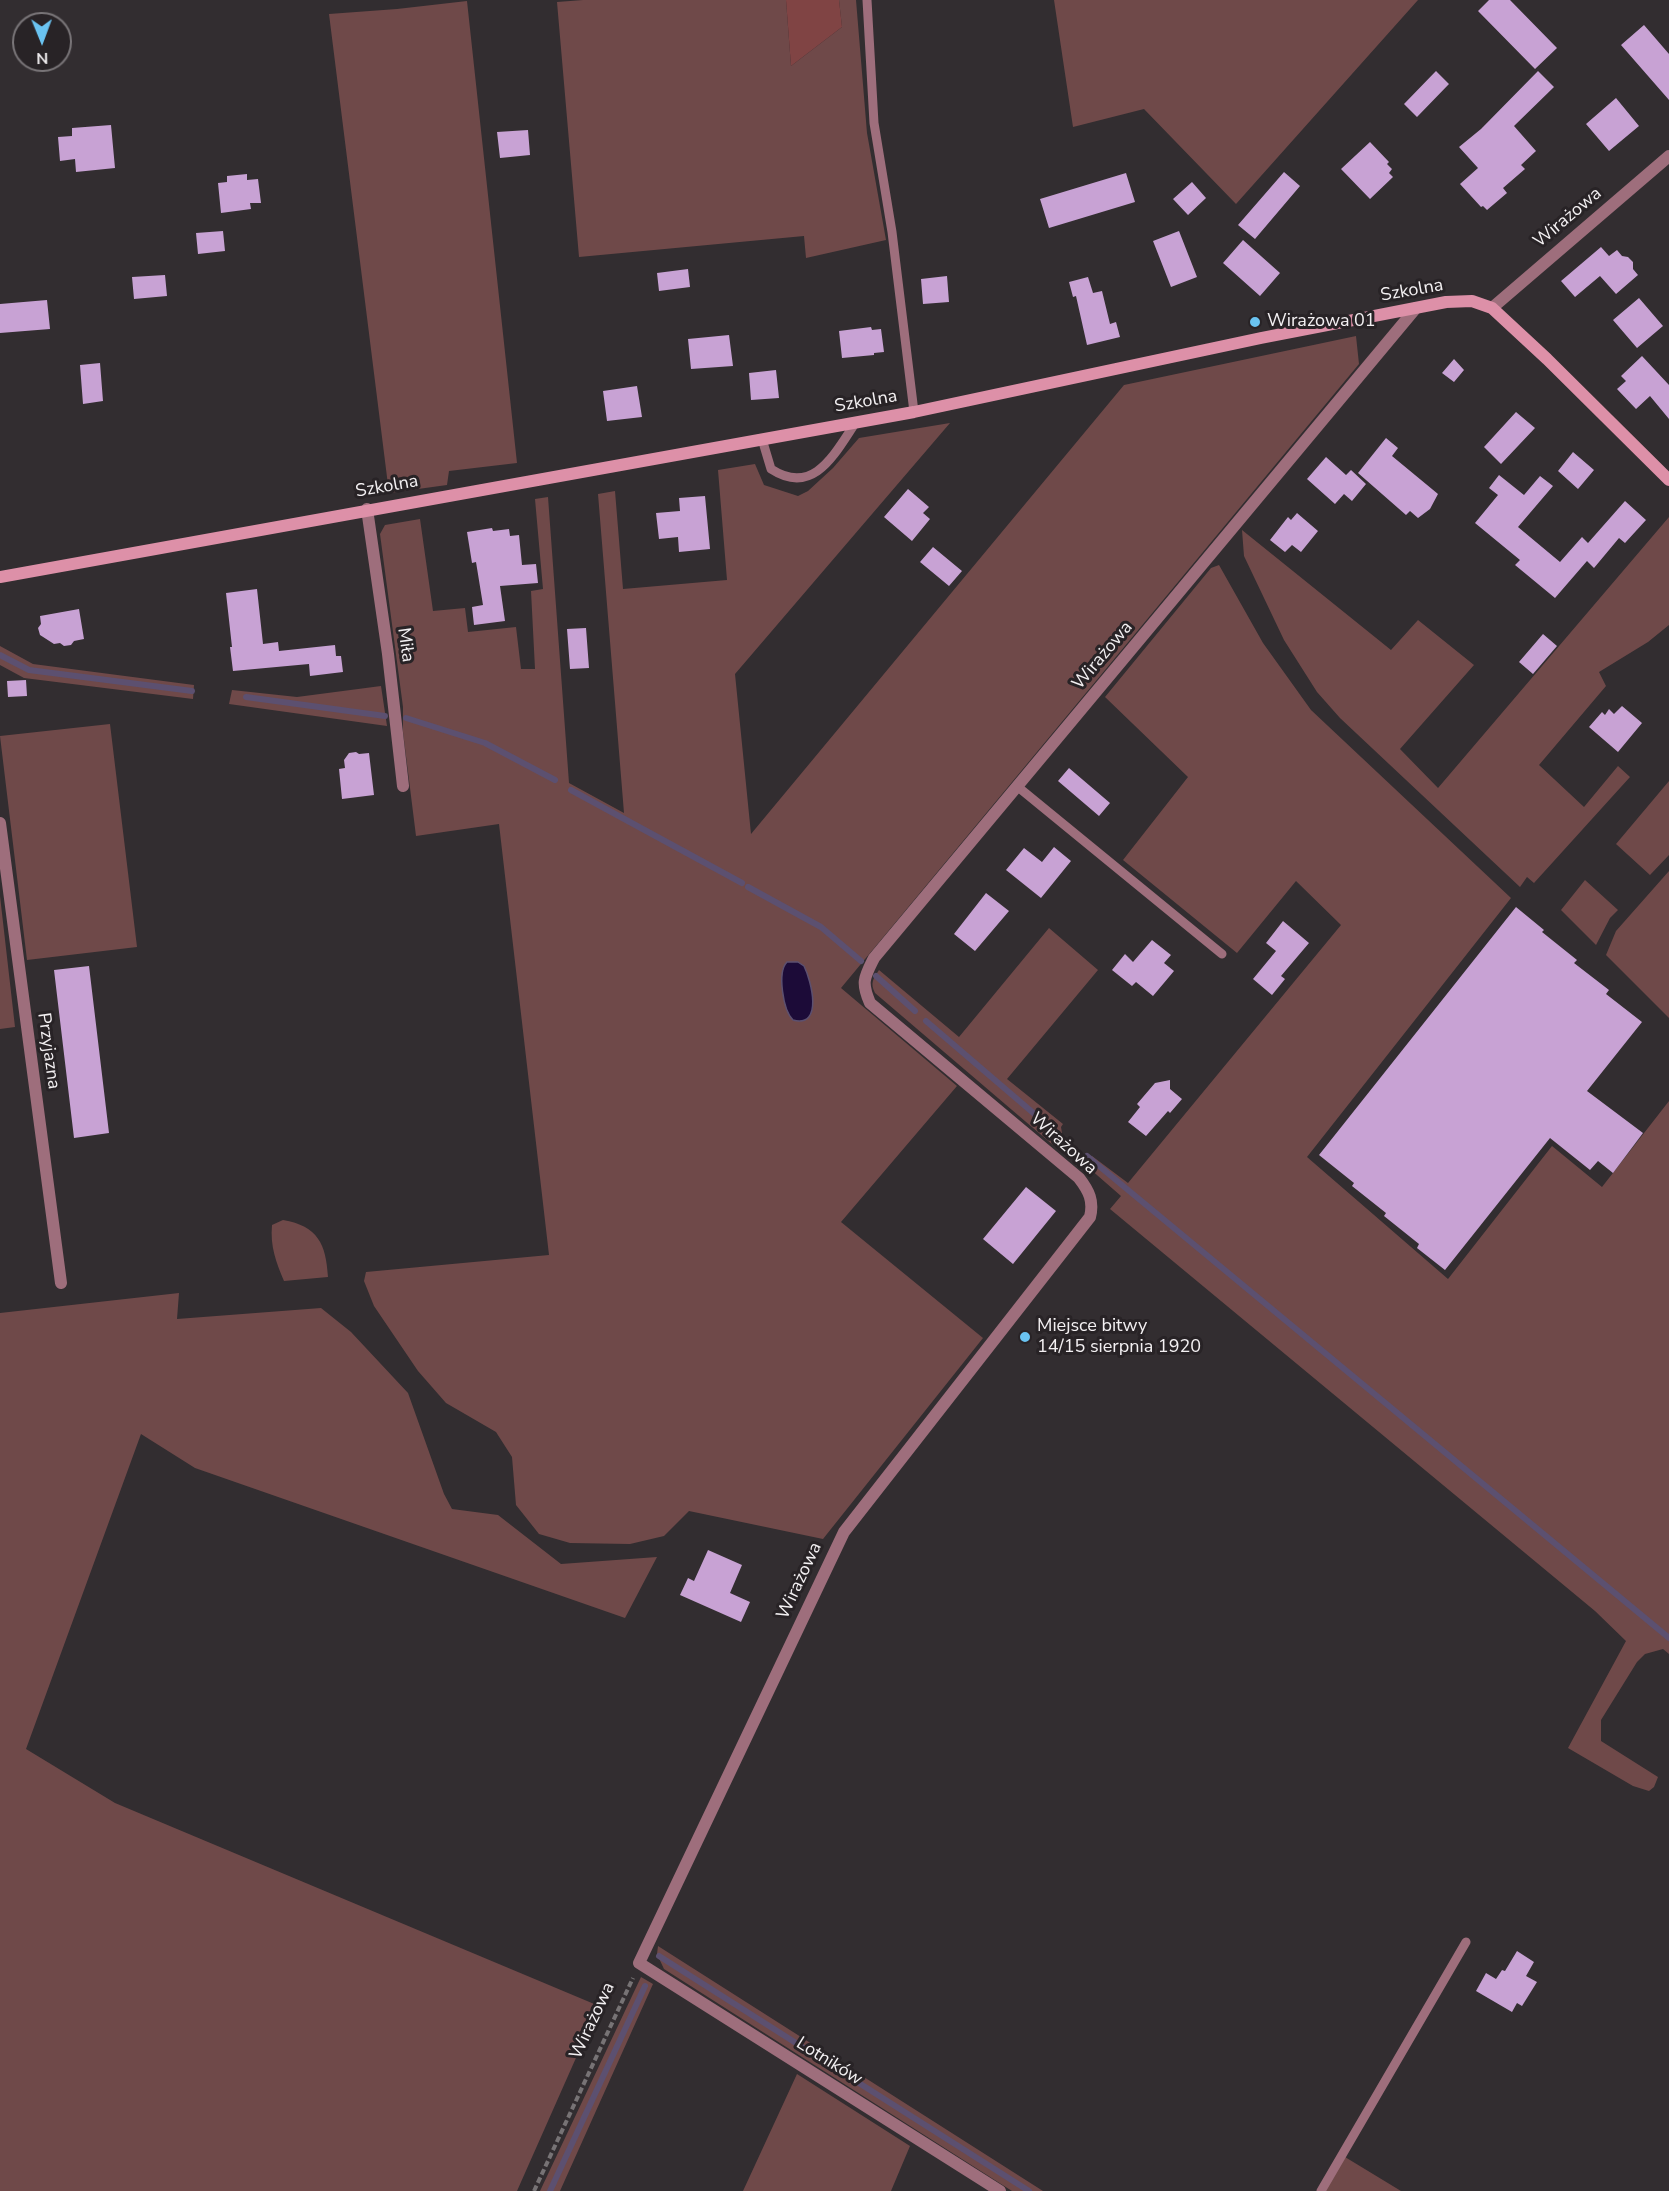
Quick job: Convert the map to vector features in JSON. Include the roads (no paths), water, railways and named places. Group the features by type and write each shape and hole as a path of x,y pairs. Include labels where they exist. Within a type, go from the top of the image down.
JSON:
{"street":[{"name":"Wirażowa","path":"1492,308 1669,156"},
{"name":"Szkolna","path":"0,576 914,412 1261,338 1446,302 1472,301 1492,308 1669,480"},
{"name":"Wirażowa","path":"639,1963 844,1532 1090,1217 1089,1190 1079,1179 870,1003 864,991 863,979 874,958 1416,308"},
{"name":"Miła","path":"367,509 388,654 403,786"},
{"name":"Przyjazna","path":"0,823 61,1283"},
{"name":"Lotników","path":"639,1963 1000,2191"}],"lane":[{"path":"867,0 874,123 892,232 914,412"},
{"path":"762,439 771,469 781,476 797,478 813,474 824,468 856,422"},
{"path":"1018,787 1222,954"},
{"path":"1321,2191 1466,1942"}],"waterway":[{"path":"0,655 29,670 192,691"},
{"path":"246,697 385,716"},
{"path":"406,718 485,743 555,780"},
{"path":"571,790 742,883"},
{"path":"748,887 821,927 861,961"},
{"path":"876,976 915,1011"},
{"path":"926,1021 1059,1135"},
{"path":"1087,1156 1669,1638"},
{"path":"659,1956 1029,2191"},
{"path":"550,2191 645,1986"}],"place":[{"name":"Wirażowa 01","path":"1255,322"},
{"name":"Miejsce bitwy 14/15 sierpnia 1920","path":"1025,1337"}]}
